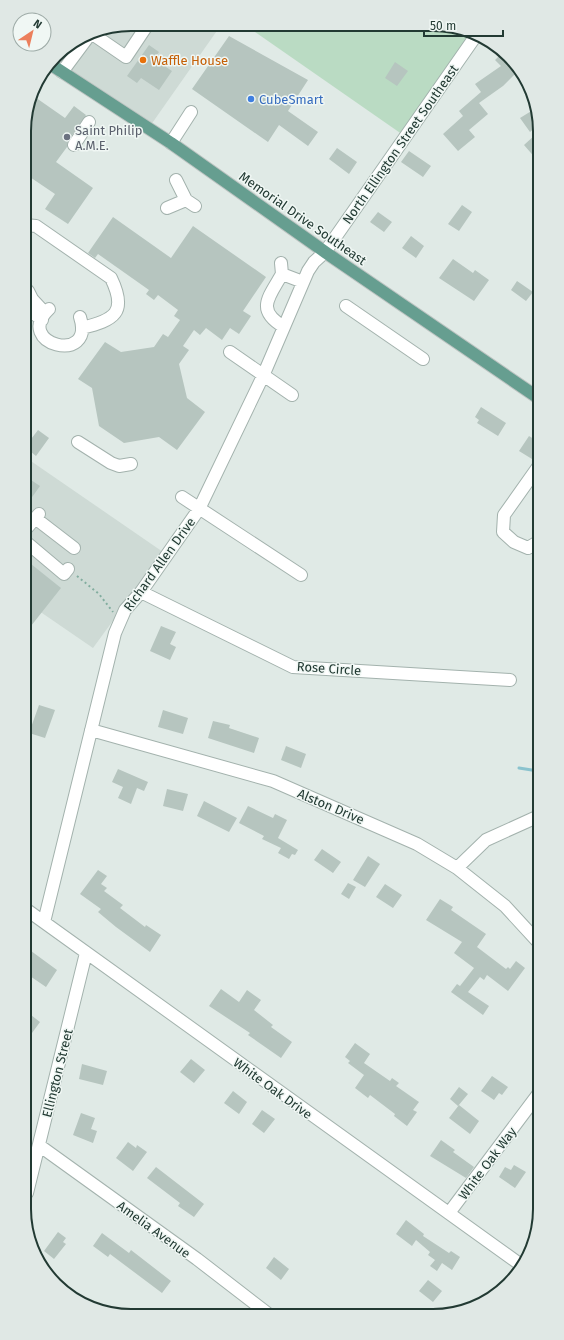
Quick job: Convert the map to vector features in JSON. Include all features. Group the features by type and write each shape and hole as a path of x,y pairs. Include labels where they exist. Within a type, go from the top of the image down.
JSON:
{"main road":[{"name":"Memorial Drive Southeast","path":"54,67 171,143 325,252 533,395"}],"street":[{"path":"97,37 126,57 143,31"},
{"name":"North Ellington Street Southeast","path":"325,252 473,39"},
{"path":"62,72 84,43"},
{"path":"171,143 191,112"},
{"path":"74,145 89,122"},
{"path":"167,208 191,203 176,180"},
{"path":"31,226 36,226 111,278 120,303 117,312 111,318 100,324 81,322 77,339 73,343 62,346 56,346 43,335 41,330 45,314"},
{"name":"Richard Allen Drive","path":"44,922 115,634 125,610 141,592 199,509 263,376 303,282 314,262 325,252"},
{"path":"284,327 271,320 266,308 268,300 282,269 303,282"},
{"path":"31,297 45,314"},
{"path":"346,306 423,359"},
{"path":"31,309 45,314"},
{"path":"230,352 292,395"},
{"path":"78,442 111,463 119,466 131,464"},
{"path":"533,474 504,515 503,532 514,542 528,548 533,545"},
{"path":"182,497 301,575"},
{"path":"31,524 37,516 74,548"},
{"path":"31,546 64,574 68,569"},
{"name":"Rose Circle","path":"141,592 292,667 510,680"},
{"name":"Alston Drive","path":"91,730 273,782 417,844 457,868 505,906 533,936"},
{"path":"457,868 486,840 533,819"},
{"name":"White Oak Drive","path":"31,913 517,1262"},
{"name":"Ellington Street","path":"31,1165 40,1146 86,953"},
{"name":"White Oak Way","path":"449,1213 533,1101"},
{"name":"Amelia Avenue","path":"40,1146 197,1259 262,1309"}],"path":[{"path":"68,569 99,594 114,614 118,628"}],"shaded area":[{"path":"131,31 217,31 148,129 51,71 65,56 81,44 99,36"},
{"path":"31,461 163,552 93,648 31,605"}],"green space":[{"path":"254,31 439,31 465,36 474,40 406,137"}],"building":[{"name":"CubeSmart","path":"229,36 308,80 288,111 318,132 308,146 279,125 268,142 192,89"},
{"path":"149,45 159,52 154,59 172,71 159,90 141,78 137,83 127,76"},
{"path":"499,56 515,74 503,86 479,103 488,114 469,130 475,137 458,151 443,134 463,116 459,111 481,92 475,84 501,66 495,60"},
{"path":"395,62 408,71 397,86 385,78"},
{"path":"37,98 65,118 74,106 86,115 68,141 67,147 56,162 93,188 68,224 45,209 55,194 31,178 31,125 34,105"},
{"path":"531,111 533,130 530,132 520,118"},
{"path":"533,137 533,155 524,145"},
{"path":"337,148 357,162 349,174 329,159"},
{"path":"409,151 431,166 423,177 401,162"},
{"path":"462,205 472,212 459,231 448,224"},
{"path":"378,212 392,222 384,232 370,222"},
{"path":"113,217 171,258 193,226 266,277 243,311 251,316 239,334 230,328 222,340 206,328 200,335 194,330 183,346 189,350 179,364 187,398 205,412 177,450 159,437 124,443 99,426 92,388 78,379 105,342 121,352 154,347 163,334 168,337 180,320 174,316 178,310 158,295 154,300 146,294 149,290 98,254 95,258 88,253"},
{"path":"411,236 424,246 416,258 402,248"},
{"path":"453,259 473,273 475,270 489,280 474,301 439,278"},
{"path":"517,281 533,292 526,301 511,290"},
{"path":"481,407 506,423 498,436 477,423 479,420 475,417"},
{"path":"38,430 49,438 36,456 31,452 31,439"},
{"path":"529,436 533,438 532,459 519,451"},
{"path":"31,480 40,486 31,499"},
{"path":"31,564 61,588 31,626"},
{"path":"161,626 176,632 170,644 176,647 170,660 150,651"},
{"path":"39,705 55,710 45,738 31,734 31,727"},
{"path":"163,710 188,718 183,734 158,727"},
{"path":"213,721 230,725 229,728 259,738 254,753 208,738"},
{"path":"286,746 306,754 301,768 281,760"},
{"path":"118,769 148,782 144,791 137,788 131,804 118,798 123,787 112,782"},
{"path":"167,789 188,794 183,811 163,806"},
{"path":"204,801 237,818 229,832 197,816"},
{"path":"248,806 273,818 275,814 287,820 278,838 298,850 295,855 292,854 289,859 278,853 281,848 262,839 264,836 239,823"},
{"path":"322,849 341,862 333,873 314,860"},
{"path":"368,856 380,864 365,887 353,880"},
{"path":"98,870 107,876 101,884 107,888 104,891 123,905 120,908 145,927 146,925 161,935 150,952 116,927 98,912 101,909 80,894"},
{"path":"348,883 356,887 349,899 341,894"},
{"path":"385,884 402,895 393,908 376,897"},
{"path":"440,899 453,907 451,910 486,934 477,947 506,969 508,967 510,969 516,961 525,968 508,991 487,975 484,980 480,977 468,992 489,1006 483,1015 451,992 457,984 460,986 474,968 454,953 462,942 426,920"},
{"path":"31,951 57,970 46,987 31,977"},
{"path":"221,989 239,1002 247,990 261,1000 254,1010 273,1025 271,1027 292,1042 281,1058 248,1035 250,1033 209,1006"},
{"path":"31,1015 40,1022 32,1033 31,1032"},
{"path":"355,1043 370,1054 364,1063 390,1081 392,1078 399,1083 396,1086 419,1102 413,1110 417,1112 407,1126 394,1116 395,1114 370,1095 368,1098 355,1088 364,1075 348,1063 350,1061 345,1057"},
{"path":"191,1059 205,1070 194,1083 180,1072"},
{"path":"82,1064 107,1071 103,1085 79,1079"},
{"path":"492,1076 508,1087 502,1095 499,1093 494,1100 481,1091"},
{"path":"459,1087 468,1094 458,1106 450,1099"},
{"path":"233,1091 247,1102 239,1114 224,1103"},
{"path":"459,1105 479,1121 470,1134 449,1118"},
{"path":"262,1110 275,1119 264,1133 252,1124"},
{"path":"81,1113 95,1118 91,1129 97,1131 93,1143 73,1135"},
{"path":"441,1140 455,1150 453,1152 474,1167 466,1178 430,1156"},
{"path":"128,1142 136,1148 137,1145 147,1152 133,1171 116,1158"},
{"path":"514,1165 526,1172 515,1188 499,1177 505,1167 511,1170"},
{"path":"156,1167 204,1204 194,1217 178,1206 180,1203 147,1178"},
{"path":"406,1220 424,1234 423,1236 449,1253 451,1251 460,1257 452,1270 442,1263 437,1271 430,1266 435,1260 428,1255 430,1252 416,1240 412,1246 396,1234"},
{"path":"58,1232 66,1238 63,1242 66,1244 54,1259 44,1251"},
{"path":"102,1233 129,1253 131,1250 171,1281 162,1293 110,1254 108,1257 93,1246"},
{"path":"274,1257 289,1269 281,1280 266,1268"},
{"path":"428,1280 442,1291 433,1302 419,1291"}],"waterway":[{"path":"519,768 533,770"}],"place":[{"name":"Waffle House","path":"143,60"},
{"name":"CubeSmart","path":"251,99"},
{"name":"Saint Philip A.M.E.","path":"67,137"}]}
